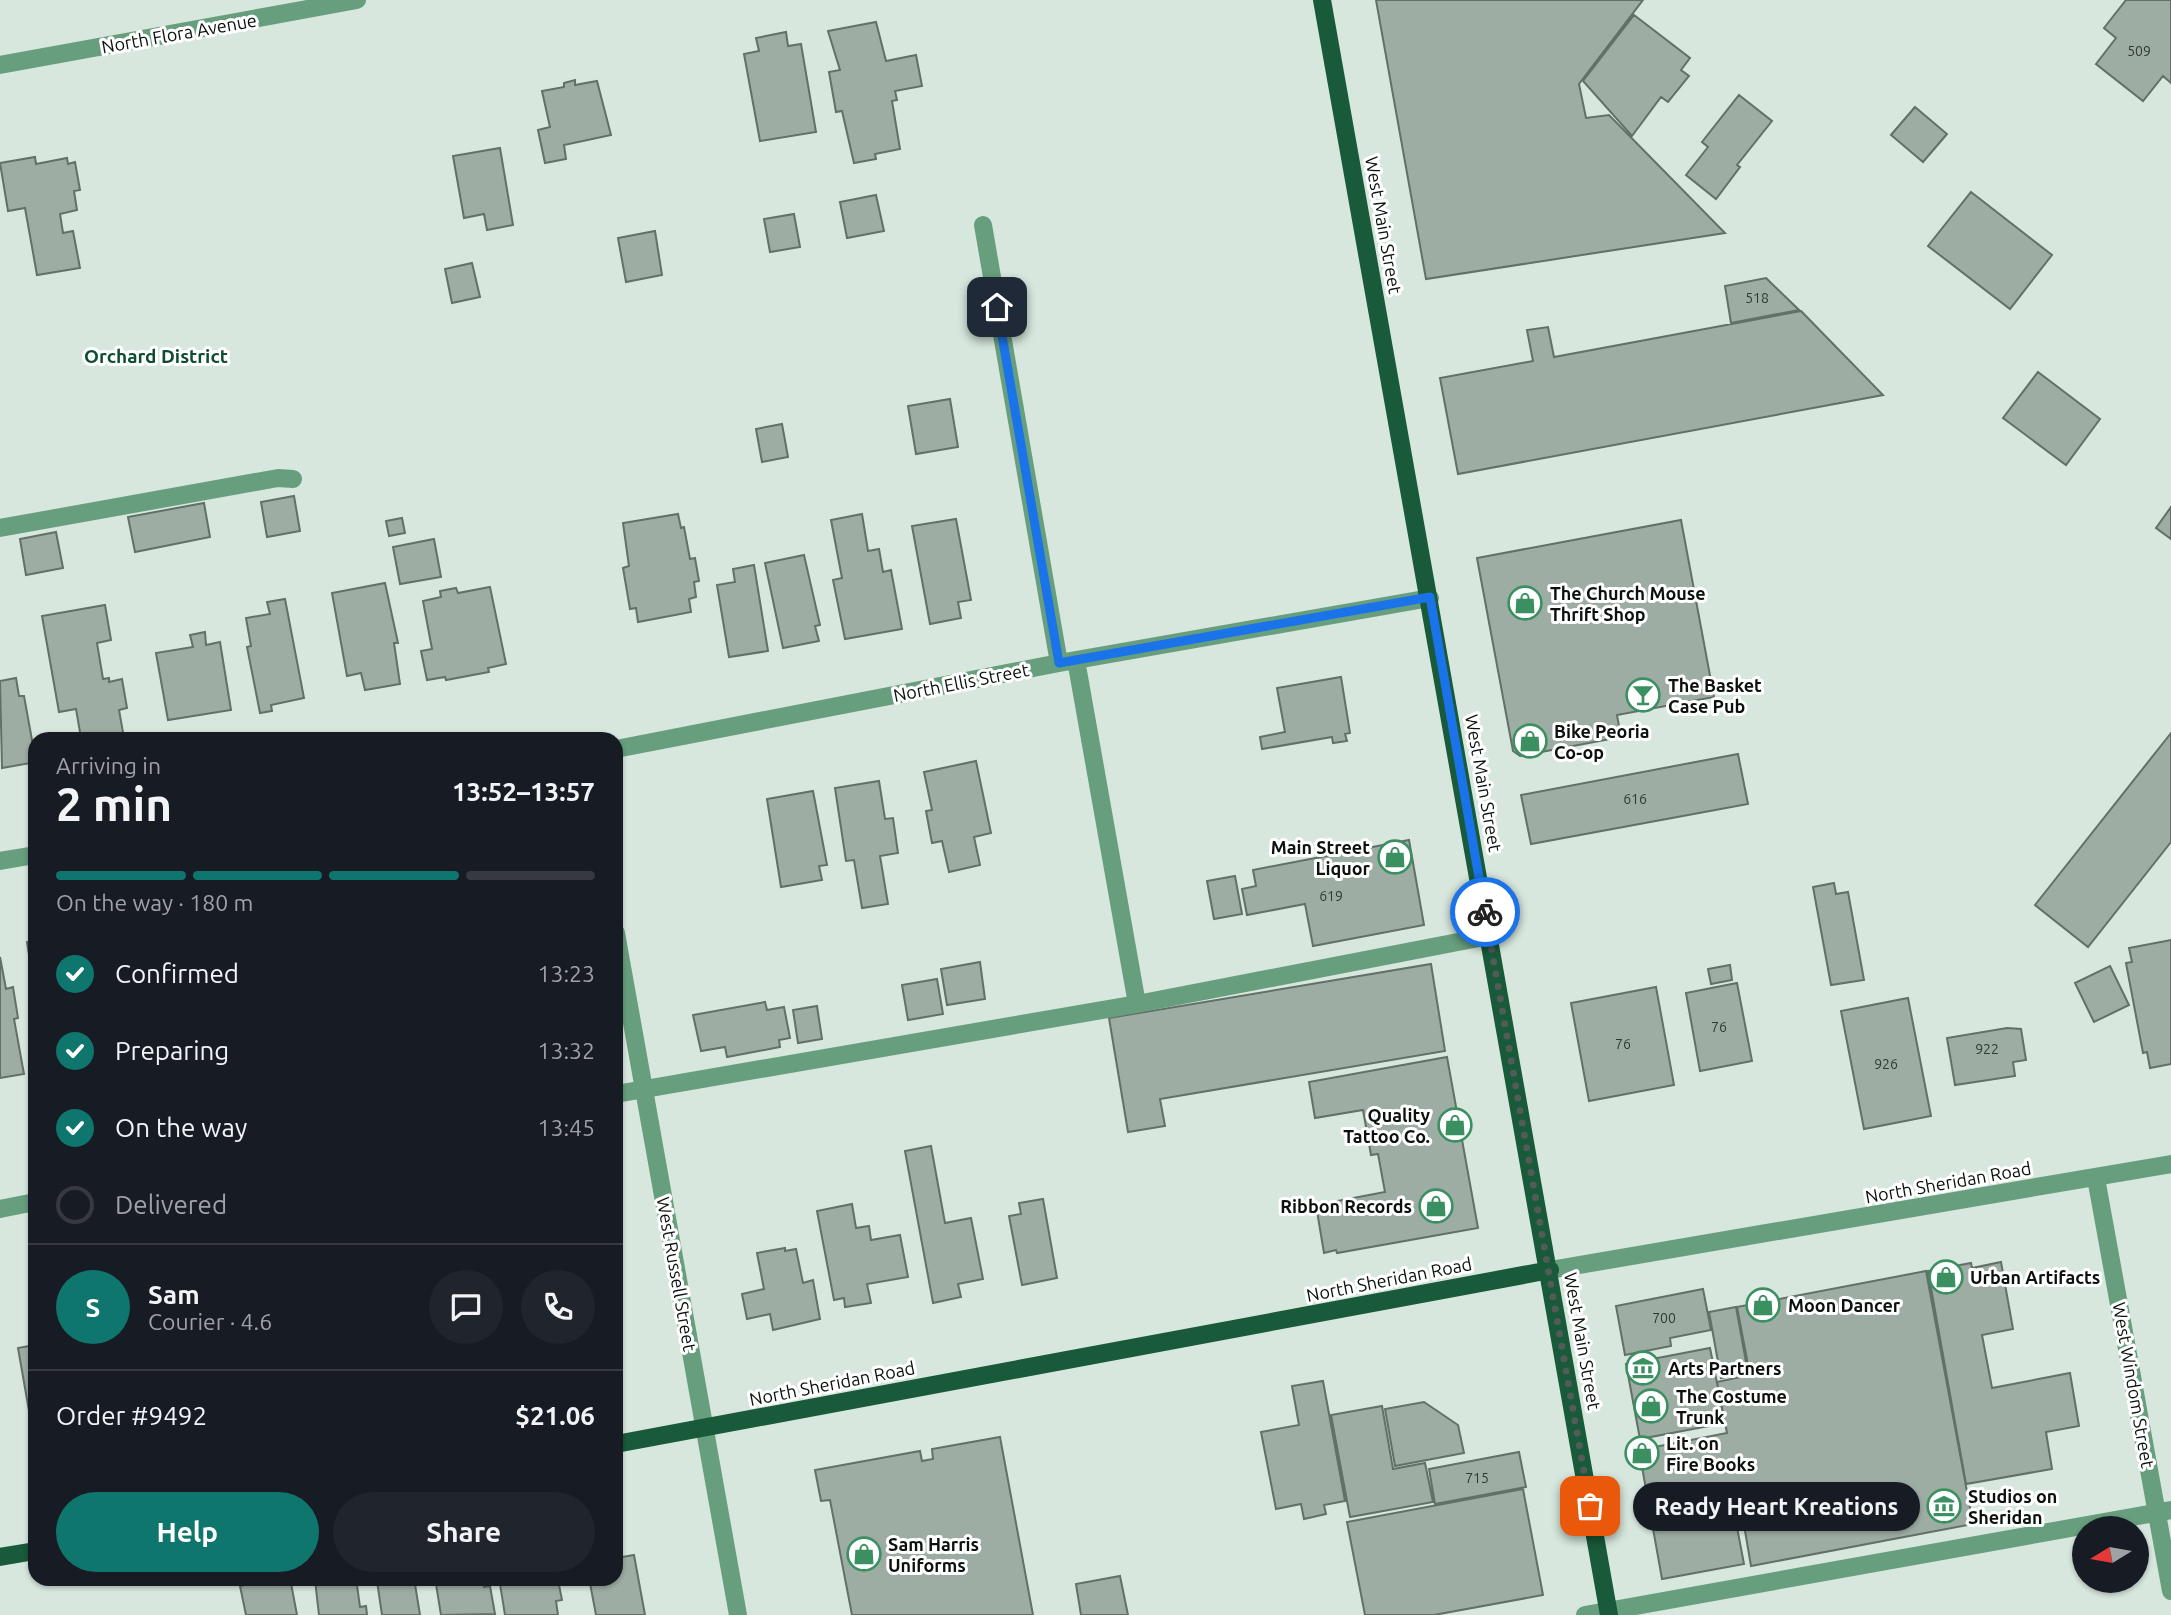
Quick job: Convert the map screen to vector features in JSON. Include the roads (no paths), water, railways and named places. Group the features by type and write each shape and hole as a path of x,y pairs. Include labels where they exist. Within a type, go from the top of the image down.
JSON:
{"main road":[{"name":"West Main Street","path":"1322,0 1609,1613"},
{"name":"North Sheridan Road","path":"623,1443 1550,1270"},
{"path":"0,1558 28,1552"}],"street":[{"name":"North Flora Avenue","path":"0,65 358,0"},
{"path":"983,225 1137,1004"},
{"path":"0,528 278,478 293,479"},
{"name":"North Ellis Street","path":"623,748 1068,662 1430,597"},
{"path":"0,861 28,856"},
{"path":"623,1093 1137,1004 1489,936"},
{"name":"West Russell Street","path":"623,972 738,1615"},
{"name":"North Sheridan Road","path":"1550,1270 2171,1164"},
{"name":"West Windom Street","path":"2096,1178 2164,1512 2171,1591"},
{"path":"0,1209 28,1203"},
{"path":"1584,1615 1609,1613 2164,1512"}],"place":[{"name":"The Church Mouse Thrift Shop","path":"1525,603"},
{"name":"The Basket Case Pub","path":"1643,695"},
{"name":"Bike Peoria Co-op","path":"1530,741"},
{"name":"Main Street Liquor","path":"1395,857"},
{"name":"Quality Tattoo Co.","path":"1455,1125"},
{"name":"Ribbon Records","path":"1436,1206"},
{"name":"Urban Artifacts","path":"1946,1277"},
{"name":"Moon Dancer","path":"1763,1305"},
{"name":"Arts Partners","path":"1643,1368"},
{"name":"The Costume Trunk","path":"1651,1406"},
{"name":"Lit. on Fire Books","path":"1642,1453"},
{"name":"Ready Heart Kreations","path":"1590,1506"},
{"name":"Studios on Sheridan","path":"1944,1506"},
{"name":"Sam Harris Uniforms","path":"864,1554"}],"district":[{"name":"Orchard District","path":"156,356"}]}
